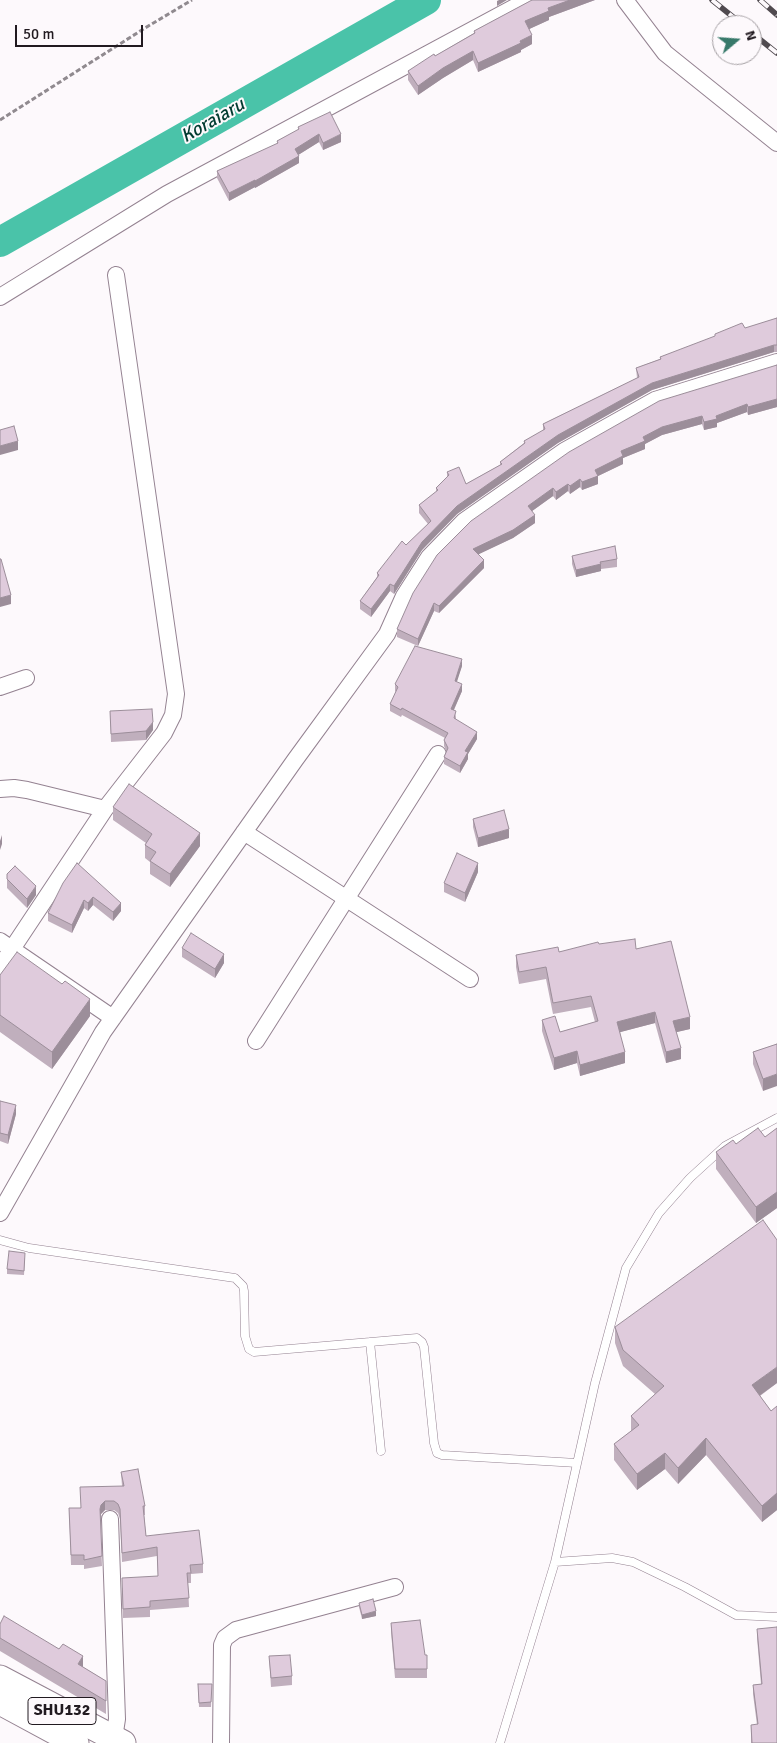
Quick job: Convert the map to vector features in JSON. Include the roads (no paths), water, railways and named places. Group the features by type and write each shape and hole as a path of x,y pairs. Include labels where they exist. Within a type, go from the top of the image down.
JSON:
{"main road":[{"name":"SHU132","path":"0,1678 116,1741"},
{"name":"SHU132","path":"0,1702 76,1743"}],"street":[{"path":"0,297 166,194 528,0"},
{"path":"625,0 665,53 777,143"},
{"path":"0,967 6,945 105,809 164,733 173,715 176,694 116,275"},
{"path":"0,1213 98,1040 244,832 387,634 404,596 429,557 464,522 564,451 655,400 777,362"},
{"path":"0,686 26,678"},
{"path":"256,1041 438,754"},
{"path":"0,789 14,788 27,790 105,809"},
{"path":"244,832 470,978"},
{"path":"6,945 113,1018"},
{"path":"110,1519 117,1719 116,1741"},
{"path":"220,1743 222,1644 225,1638 236,1630 395,1587"}],"lane":[{"path":"500,1743 555,1562 595,1382 626,1268 659,1213 690,1178 725,1146 777,1118"},
{"path":"0,1240 29,1248 235,1278 243,1286 245,1336 250,1349 254,1352 411,1337 417,1338 422,1342 434,1443 437,1453 442,1455 577,1463"},
{"path":"370,1342 381,1451"},
{"path":"555,1562 612,1558 633,1562 685,1587 736,1615 777,1617"}],"waterway":[{"name":"Koraiaru","path":"0,242 426,0"}],"railway":[{"path":"712,0 731,15"},
{"path":"760,0 777,15"},
{"path":"762,41 777,53"}]}
